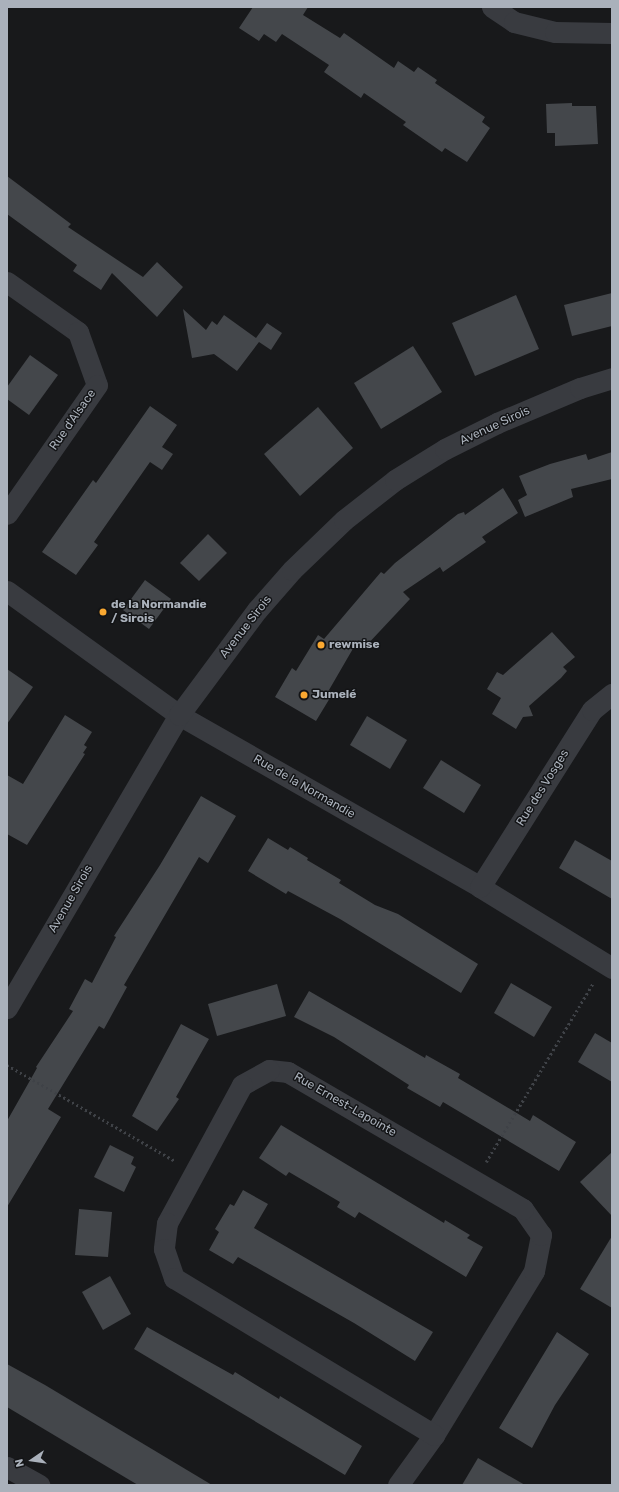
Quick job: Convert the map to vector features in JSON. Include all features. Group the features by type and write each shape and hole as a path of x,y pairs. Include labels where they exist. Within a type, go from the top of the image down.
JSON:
{"street":[{"path":"492,7 514,22 555,32 612,32"},
{"name":"Rue d'Alsace","path":"7,282 78,332 97,385 7,514"},
{"name":"Avenue Sirois","path":"7,1008 178,715 257,610 292,570 344,520 395,480 445,449 497,423 580,388 612,378"},
{"name":"Rue de la Normandie","path":"7,591 178,715 480,887 608,966"},
{"name":"Rue des Vosges","path":"480,887 592,710 612,694"},
{"name":"Rue Ernest-Lapointe","path":"398,1485 434,1435 534,1271 541,1235 523,1209 288,1072 269,1070 242,1085 167,1223 164,1249 174,1278 434,1435"},
{"path":"7,1467 39,1485"}],"path":[{"path":"475,1180 608,966"},
{"path":"7,1065 195,1172"}],"building":[{"path":"253,7 308,7 303,15 340,38 344,33 394,68 398,61 414,72 418,67 437,80 435,83 485,117 482,122 490,128 467,162 445,148 442,152 403,125 406,122 364,93 361,98 324,72 329,65 282,34 276,42 264,34 259,41 239,28"},
{"path":"572,103 572,106 596,106 598,144 555,146 555,133 547,133 546,104"},
{"path":"7,176 71,224 68,227 143,277 157,262 183,287 157,317 112,273 101,290 73,271 77,265 7,214"},
{"path":"612,293 612,326 572,336 564,305"},
{"path":"516,295 539,349 475,376 452,323"},
{"path":"183,309 206,330 212,321 217,325 224,315 256,338 267,323 282,333 271,350 259,342 237,371 214,354 192,358"},
{"path":"413,346 442,392 381,429 354,383"},
{"path":"30,355 58,375 29,415 7,399 7,387"},
{"path":"150,406 177,425 162,447 173,454 162,470 150,462 94,542 98,545 76,575 42,552 93,480 96,483"},
{"path":"318,407 353,448 300,496 264,454"},
{"path":"612,452 612,479 571,489 573,497 525,517 518,500 527,495 519,476 550,464 586,454 588,460"},
{"path":"503,488 518,513 482,537 486,542 443,572 440,567 403,592 410,599 365,647 358,640 329,690 333,693 316,721 275,697 292,668 296,671 318,635 324,639 381,572 384,574 395,563 458,514 464,512 465,515"},
{"path":"208,534 227,553 199,581 180,563"},
{"path":"145,580 171,599 149,629 123,610"},
{"path":"552,632 575,657 563,667 567,671 561,678 529,706 533,716 523,717 516,729 492,714 501,698 487,689 497,672 503,675"},
{"path":"7,669 33,687 7,724"},
{"path":"65,715 92,732 84,745 87,747 83,753 85,754 27,845 7,834 7,775 23,784"},
{"name":"Jumelé","path":"367,716 407,740 390,769 350,745"},
{"path":"441,760 481,785 464,813 423,788"},
{"path":"201,796 236,816 208,863 199,857 124,985 127,987 104,1029 99,1026 48,1109 61,1117 7,1207 7,1121 37,1068 36,1067 73,1011 69,1009 85,979 92,983 116,937 114,936 160,865"},
{"path":"268,838 288,850 290,847 308,858 307,860 341,880 339,883 375,905 398,914 478,964 461,993 340,919 288,891 286,894 248,871"},
{"path":"575,840 612,861 612,899 559,868"},
{"path":"511,983 552,1007 534,1037 494,1013"},
{"path":"277,984 286,1016 217,1036 208,1004"},
{"path":"309,991 425,1058 426,1055 460,1074 458,1078 530,1121 533,1115 576,1142 559,1171 443,1102 440,1107 407,1088 409,1085 334,1037 294,1017"},
{"path":"181,1024 209,1039 176,1097 179,1099 157,1131 132,1116"},
{"path":"595,1033 612,1043 612,1082 578,1062"},
{"path":"281,1125 444,1223 445,1220 470,1235 467,1238 483,1247 466,1277 359,1212 355,1218 337,1207 340,1202 289,1172 286,1176 259,1158"},
{"path":"110,1145 134,1157 131,1164 136,1167 124,1192 94,1177"},
{"path":"612,1152 612,1216 580,1182"},
{"path":"243,1190 268,1204 254,1228 433,1332 415,1361 354,1323 238,1257 233,1264 209,1250 219,1232 215,1229 230,1204 234,1206"},
{"path":"79,1209 112,1212 108,1257 75,1255"},
{"path":"612,1236 612,1308 580,1289"},
{"path":"110,1276 131,1314 103,1330 82,1292"},
{"path":"147,1327 233,1375 235,1372 279,1399 280,1396 362,1446 345,1475 134,1349"},
{"path":"557,1332 589,1354 555,1405 532,1448 499,1428"},
{"path":"7,1364 45,1385 212,1485 138,1485 7,1407"},
{"path":"478,1458 525,1485 462,1485"}],"place":[{"name":"de la Normandie / Sirois","path":"103,612"},
{"name":"rewmise","path":"321,645"},
{"name":"Jumelé","path":"304,695"}]}
